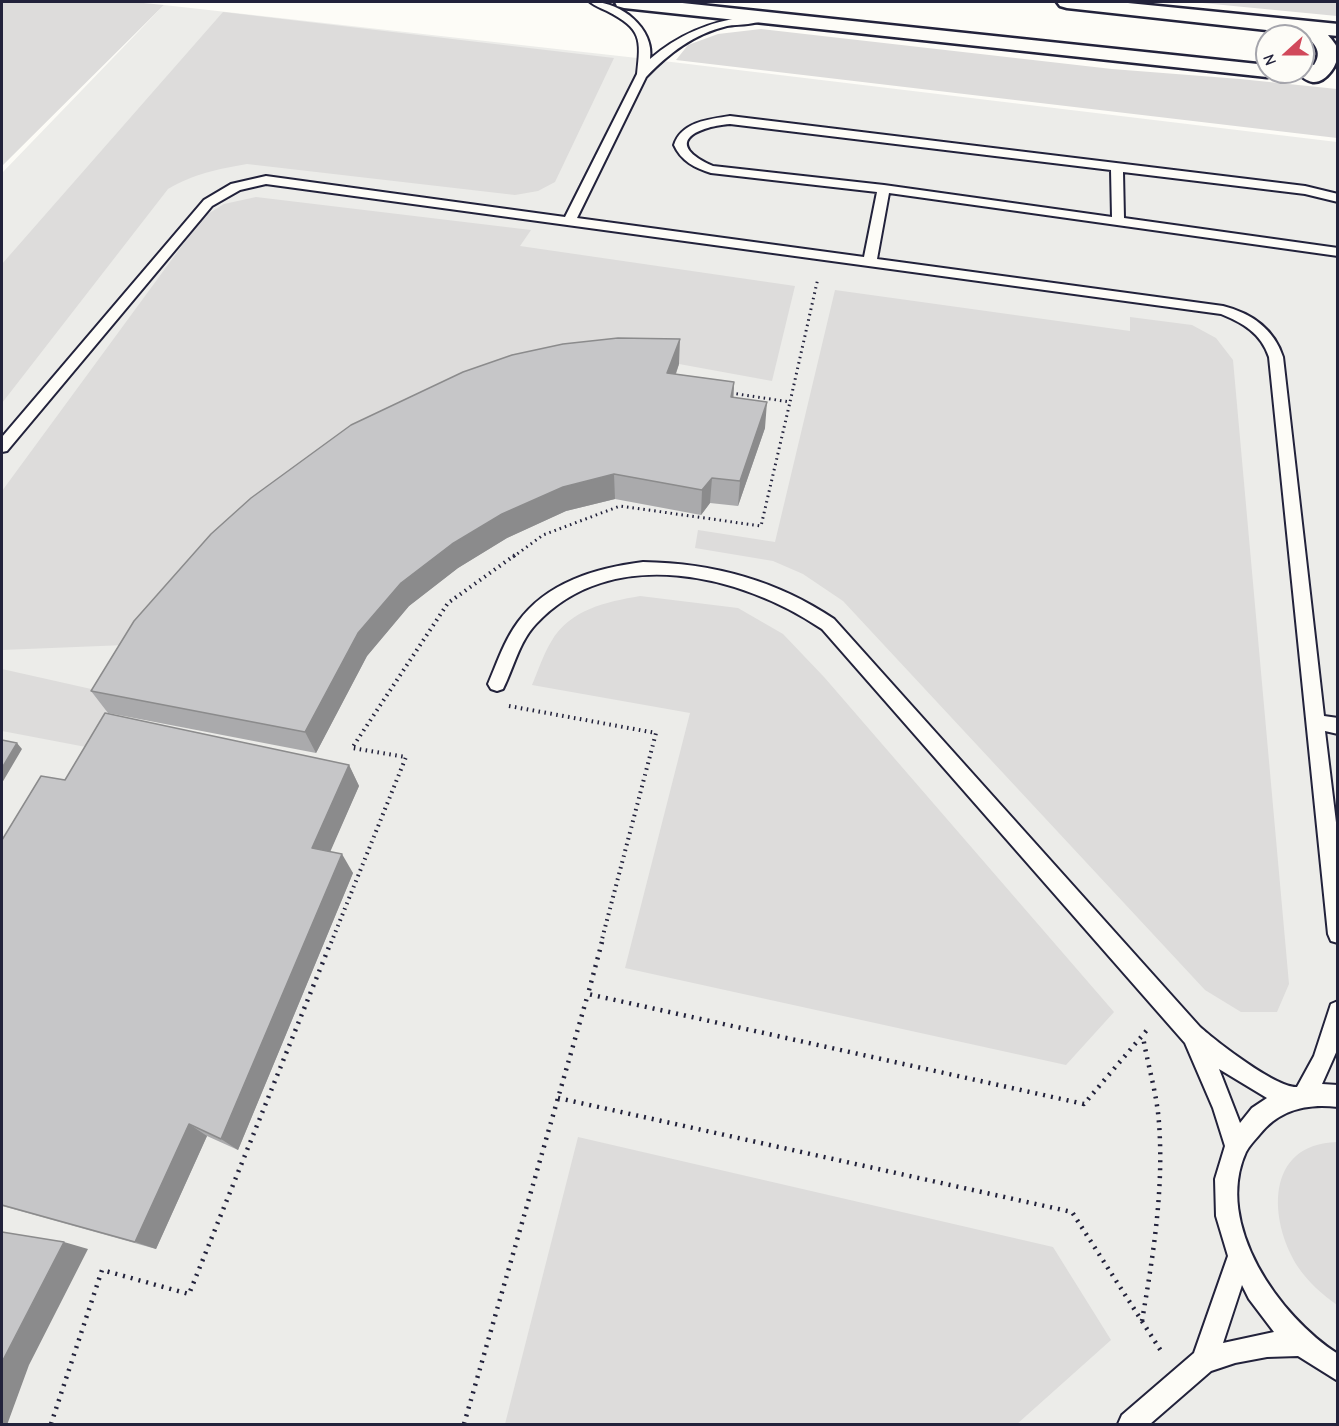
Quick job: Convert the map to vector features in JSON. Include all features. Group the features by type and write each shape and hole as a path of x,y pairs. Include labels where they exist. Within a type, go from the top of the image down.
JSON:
{"street":[{"path":"624,2 1255,70"},
{"path":"1067,2 1255,26"},
{"path":"1315,31 1338,30"},
{"path":"1315,36 1323,39 1332,52 1331,62 1325,70 1315,71"},
{"path":"1315,72 1338,78"}],"lane":[{"path":"595,2 632,23 641,35 646,47 641,76"},
{"path":"569,222 641,76 664,51 696,32 740,20 764,18"},
{"path":"1338,198 1305,190 730,120 699,124 688,130 681,139 681,148 686,157 696,164 711,169 884,189 1338,252"},
{"path":"1117,168 1118,220"},
{"path":"2,447 208,203 223,191 243,183 266,180 1222,310 1254,324 1266,334 1276,357 1338,934"},
{"path":"870,261 884,189"},
{"path":"497,684 513,646 530,619 565,591 590,579 626,569 665,567 736,580 799,605 828,624 1192,1035 1222,1061 1248,1077 1298,1098"},
{"path":"1315,722 1338,726"},
{"path":"1298,1098 1323,1060 1338,1011"},
{"path":"1192,1035 1221,1097 1236,1145"},
{"path":"1337,1371 1300,1344 1264,1303 1239,1258 1227,1216 1227,1178 1236,1145 1251,1124 1270,1108 1298,1098 1338,1096"},
{"path":"1204,1361 1239,1258"},
{"path":"1131,1425 1204,1361 1235,1351 1267,1345 1300,1344"}],"path":[{"path":"726,392 790,402 820,271"},
{"path":"464,1425 588,994 656,732 508,706"},
{"path":"51,1425 102,1270 189,1294 406,757"},
{"path":"588,994 1084,1104 1143,1036 1166,1005"},
{"path":"1142,1320 1158,1211 1159,1178 1159,1123 1143,1036"},
{"path":"558,1098 1072,1212 1180,1382"}],"shaded area":[{"path":"2,2 133,2 164,5 2,166"},
{"path":"1192,2 1337,2 1337,16"},
{"path":"164,5 655,60 1337,142 1337,1424 2,1424 2,173"},
{"path":"223,12 614,58 555,182 538,191 515,195 247,164 187,179 168,189 2,403 2,264"},
{"path":"761,29 1112,69 1255,81 1255,84 1288,84 1337,89 1337,138 676,60 688,45 718,34"},
{"path":"256,197 531,230 520,246 795,286 772,381 679,364 150,644 2,650 2,491 203,217 224,204"},
{"path":"835,290 1130,331 1130,317 1192,325 1216,338 1233,360 1289,984 1277,1012 1241,1012 1205,990 843,601 803,574 773,561 695,548 698,530 775,542"},
{"path":"640,596 738,608 783,634 824,677 1114,1012 1066,1065 625,968 690,713 532,685 548,647 568,622 602,604"},
{"path":"2,669 118,695 86,747 2,731"},
{"path":"578,1137 1053,1247 1111,1340 1017,1424 505,1424"},
{"path":"1338,1142 1337,1305 1316,1288 1298,1267 1281,1228 1278,1207 1279,1188 1285,1170 1296,1156 1313,1146"}],"building":[{"path":"618,338 680,339 667,373 734,382 731,397 767,402 740,481 712,478 702,490 614,474 563,487 502,514 452,544 401,583 358,633 305,732 91,691 134,621 211,534 251,498 351,425 463,372 512,355 563,344"},
{"path":"105,713 349,765 312,848 342,854 221,1139 189,1124 135,1242 2,1205 2,840 41,776 65,780"},
{"path":"2,740 17,743 2,768"},
{"path":"2,1232 64,1242 2,1362"}]}
